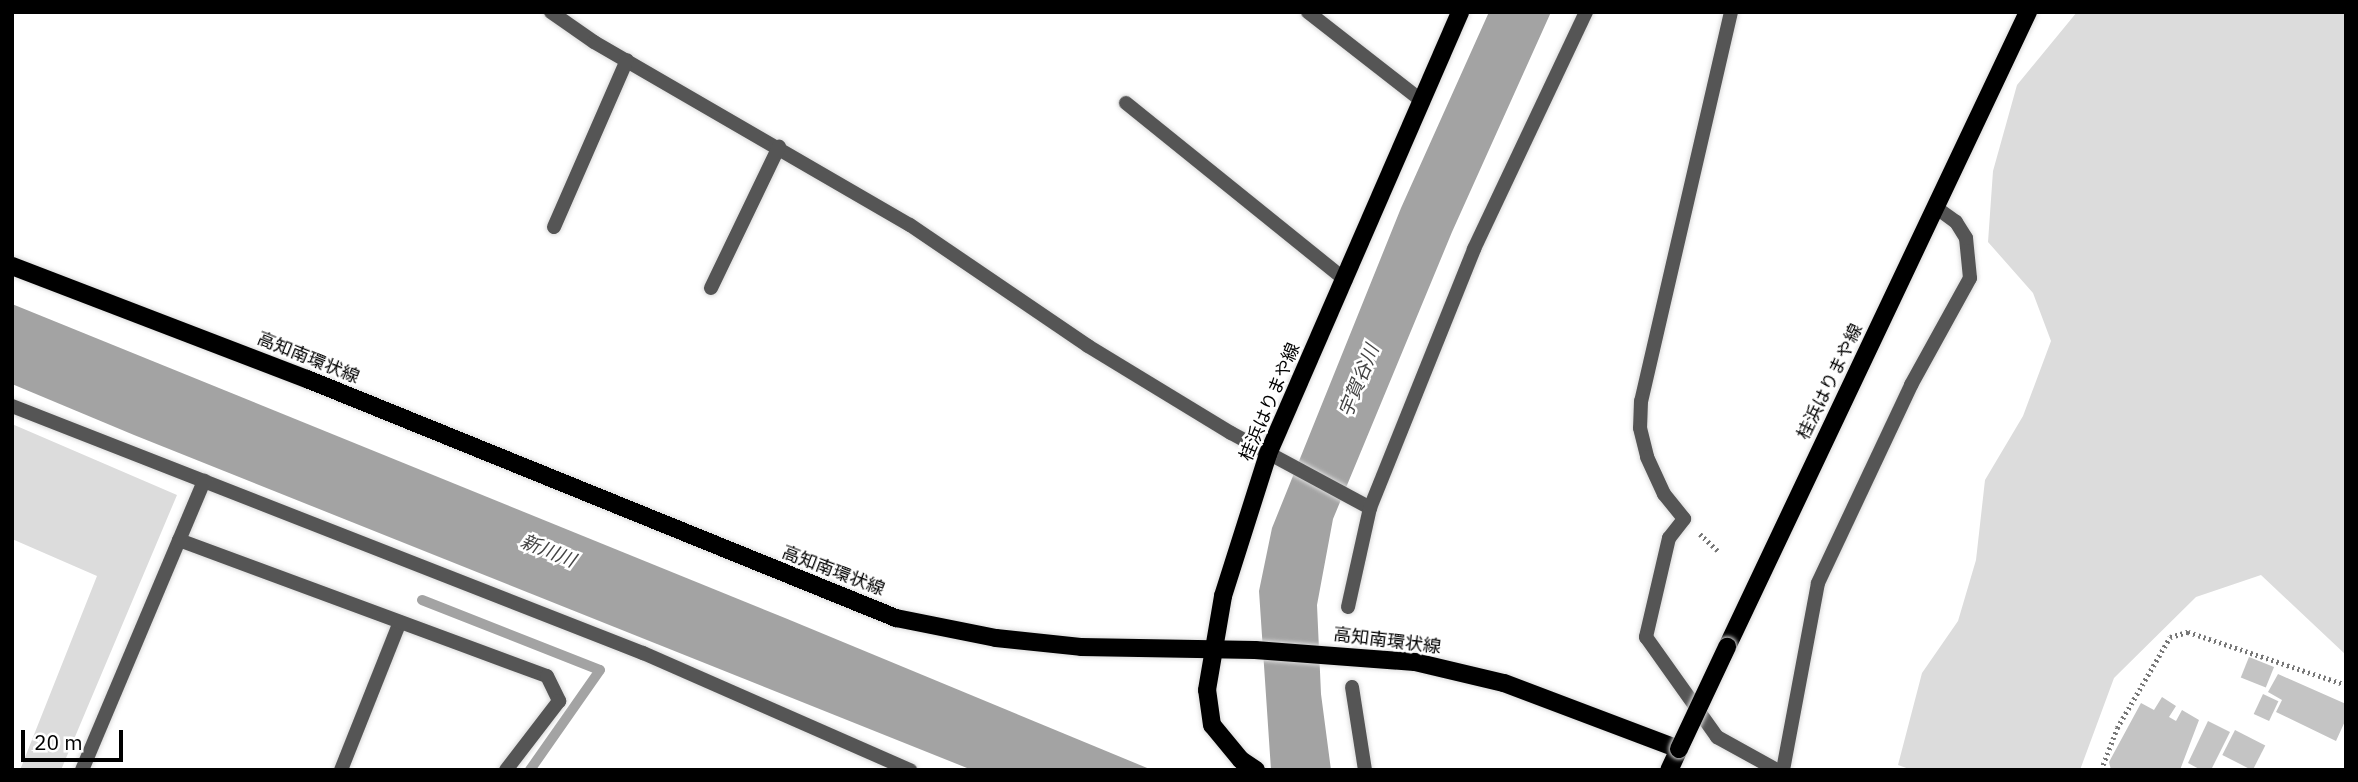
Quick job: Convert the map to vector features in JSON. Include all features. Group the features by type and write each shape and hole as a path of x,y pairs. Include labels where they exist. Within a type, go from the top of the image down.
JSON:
{"main road":[{"name":"桂浜はりまや線","path":"1256,770 1241,760 1212,725 1208,690 1223,596 1268,454 1461,12"},
{"name":"桂浜はりまや線","path":"1669,770 1938,209 2028,12"},
{"name":"高知南環状線","path":"12,266 307,379 896,618 996,638 1081,647 1255,650 1415,662 1504,683 1679,749"}],"street":[{"path":"551,12 627,60 910,225 1088,346 1268,454 1370,508"},
{"path":"1308,12 1422,101"},
{"path":"1348,607 1370,508 1474,248 1586,12"},
{"path":"1731,12 1641,401 1640,428 1647,457 1664,494 1684,519 1669,538 1646,637 1717,737 1777,770"},
{"path":"554,227 627,60"},
{"path":"1126,103 1345,280"},
{"path":"711,288 779,148"},
{"path":"1783,770 1818,583 1911,385 1970,278 1966,238 1956,222 1938,209"},
{"path":"12,407 643,653 910,770"},
{"path":"82,770 204,481"},
{"path":"179,540 547,676 559,701 506,770"},
{"path":"341,770 400,622"},
{"path":"1352,687 1365,770"}],"path":[{"path":"2101,770 2117,728 2170,637 2188,632 2346,685"}],"shaded area":[{"path":"2077,12 2346,12 2346,655 2261,575 2196,597 2114,678 2080,770 1912,770 1898,765 1922,673 1958,621 1976,560 1985,480 2023,416 2051,341 2033,293 1988,242 1993,171 2017,85"},
{"path":"12,424 177,495 61,770 20,770 97,576 12,539"}],"water":[{"name":"宇賀谷川","path":"1489,12 1551,12 1452,232 1333,519 1317,605 1321,694 1331,770 1271,770 1259,591 1272,528 1401,208"},
{"name":"新川川","path":"12,304 1152,770 972,770 134,435 12,384"}],"building":[{"path":"2249,657 2274,667 2266,688 2241,677"},
{"path":"2278,674 2346,704 2346,719 2336,741 2276,712 2282,700 2268,692"},
{"path":"2263,694 2278,701 2269,721 2254,714"},
{"path":"2162,697 2176,706 2169,717 2176,721 2182,710 2199,720 2180,770 2111,770 2109,762 2141,703 2154,710"},
{"path":"2208,721 2230,732 2211,770 2201,770 2188,763"},
{"path":"2235,730 2265,745 2253,770 2222,755"}],"waterway":[{"path":"422,600 600,670 530,770"}]}
